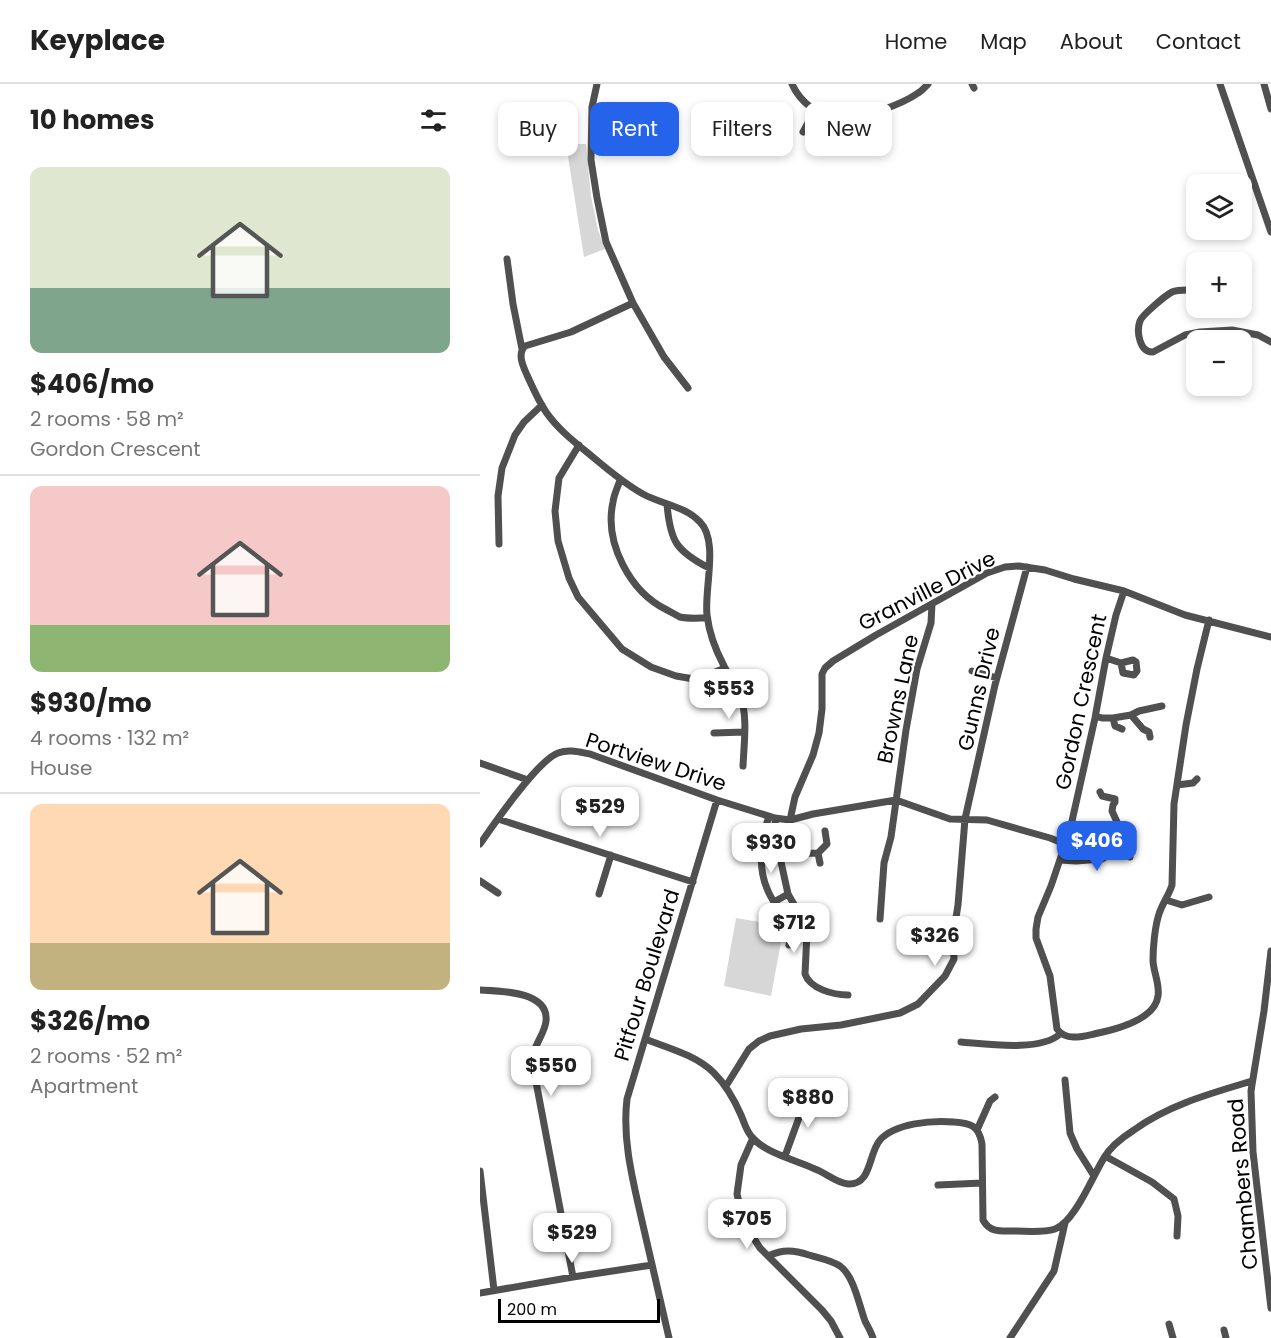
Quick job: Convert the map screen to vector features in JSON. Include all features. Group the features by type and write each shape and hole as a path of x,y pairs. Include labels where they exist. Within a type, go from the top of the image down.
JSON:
{"street":[{"path":"597,84 592,107 591,160 606,242 633,303 664,357 688,388"},
{"path":"792,84 805,103"},
{"path":"892,106 918,93 928,84"},
{"path":"1220,84 1271,232"},
{"path":"1264,84 1271,109"},
{"path":"803,132 805,128"},
{"path":"507,259 522,350"},
{"path":"1186,290 1173,292 1144,314 1138,330 1144,350 1149,353 1153,352 1185,335 1200,332 1232,330 1258,335 1271,342"},
{"path":"633,303 571,333 525,346 520,354 535,393 553,421 566,434 620,480 645,495 689,513 700,521 706,530 709,568 707,618 716,651 740,692 744,707 743,766"},
{"path":"499,544 498,496 502,468 515,435 524,422 542,405"},
{"path":"579,445 559,478 555,511 558,541 569,578 578,597 622,649 651,667 676,676 694,678 703,677 725,668"},
{"path":"620,480 613,502 612,523 616,549 625,571 640,590 659,606 680,617 707,618"},
{"path":"667,504 669,525 681,551 709,568"},
{"name":"Granville Drive","path":"790,820 795,797 813,755 819,733 822,674 825,668 876,634 987,573 1005,567 1046,570 1124,591 1185,615 1271,637"},
{"name":"Gunns Drive","path":"726,1086 749,1049 759,1041 801,1029 841,1025 900,1013 918,1004 945,976 954,960 953,936 958,905 965,819 997,678 1028,567"},
{"name":"Gordon Crescent","path":"1060,1034 1057,1029 1050,976 1036,938 1036,929 1038,917 1060,860 1078,801 1106,658 1124,591"},
{"name":"Browns Lane","path":"880,919 884,863 891,837 916,669 931,623 932,604"},
{"path":"961,1042 1022,1046 1052,1039 1060,1034 1068,1038 1088,1035 1130,1024 1155,1006 1159,995 1153,961 1155,940 1159,914 1172,885 1173,823 1177,785 1186,725 1209,620"},
{"path":"1106,658 1121,663"},
{"path":"972,671 997,678"},
{"path":"1096,716 1113,718 1162,705"},
{"path":"1131,715 1143,729 1149,732 1150,737"},
{"path":"1113,718 1115,726 1122,729"},
{"path":"714,733 744,732"},
{"name":"Portview Drive","path":"480,844 528,780 549,758 568,751 601,758 717,800 772,817 790,820"},
{"path":"480,763 528,780"},
{"path":"1177,785 1193,783 1197,780"},
{"path":"1100,792 1101,796 1115,799 1112,811 1127,844 1130,857"},
{"name":"Pitfour Boulevard","path":"669,1338 631,1173 625,1116 627,1099 717,800"},
{"path":"790,820 896,800 950,819 987,820 1065,844"},
{"path":"772,817 788,894 803,920 807,933 806,978 825,991 837,995 848,995"},
{"path":"772,817 762,835 761,861 764,881 774,902 791,922 789,945"},
{"path":"498,819 693,882"},
{"path":"780,853 818,853 827,844 825,831"},
{"path":"1060,860 1102,859 1127,844"},
{"path":"818,853 820,863"},
{"path":"599,894 611,855"},
{"path":"480,881 498,894"},
{"path":"774,902 788,894"},
{"path":"1166,900 1182,905 1209,897"},
{"name":"Chambers Road","path":"1271,951 1251,1090 1253,1152 1271,1308"},
{"path":"480,990 522,994 532,998 546,1012 543,1034 534,1050 533,1066 573,1277"},
{"path":"645,1039 694,1059 713,1072 732,1096 749,1133 765,1148 817,1169 838,1182 855,1184 861,1181 867,1174 873,1150 880,1140 898,1128 922,1122 946,1121 964,1122 971,1125 981,1136 983,1220 993,1230 1048,1231 1058,1228 1065,1223 1078,1204 1105,1156 1134,1130 1165,1112 1197,1098 1252,1081"},
{"path":"1065,1080 1070,1133 1094,1176"},
{"path":"785,1156 808,1093"},
{"path":"977,1130 986,1108 995,1097"},
{"path":"753,1138 741,1165 737,1194 744,1223 760,1248 822,1310 840,1338"},
{"path":"1105,1156 1152,1182 1174,1199 1178,1216 1177,1236"},
{"path":"480,1171 495,1290"},
{"path":"938,1185 982,1183"},
{"path":"1010,1338 1054,1271 1065,1223"},
{"path":"768,1256 777,1251 797,1251 837,1264 845,1270 850,1277 873,1338"},
{"path":"480,1293 652,1265"},
{"path":"1169,1324 1173,1338"}],"shaded area":[{"path":"578,144 586,144 591,196 598,230 605,249 584,257 568,156 578,156"},
{"path":"736,918 784,926 771,996 724,986"}]}
